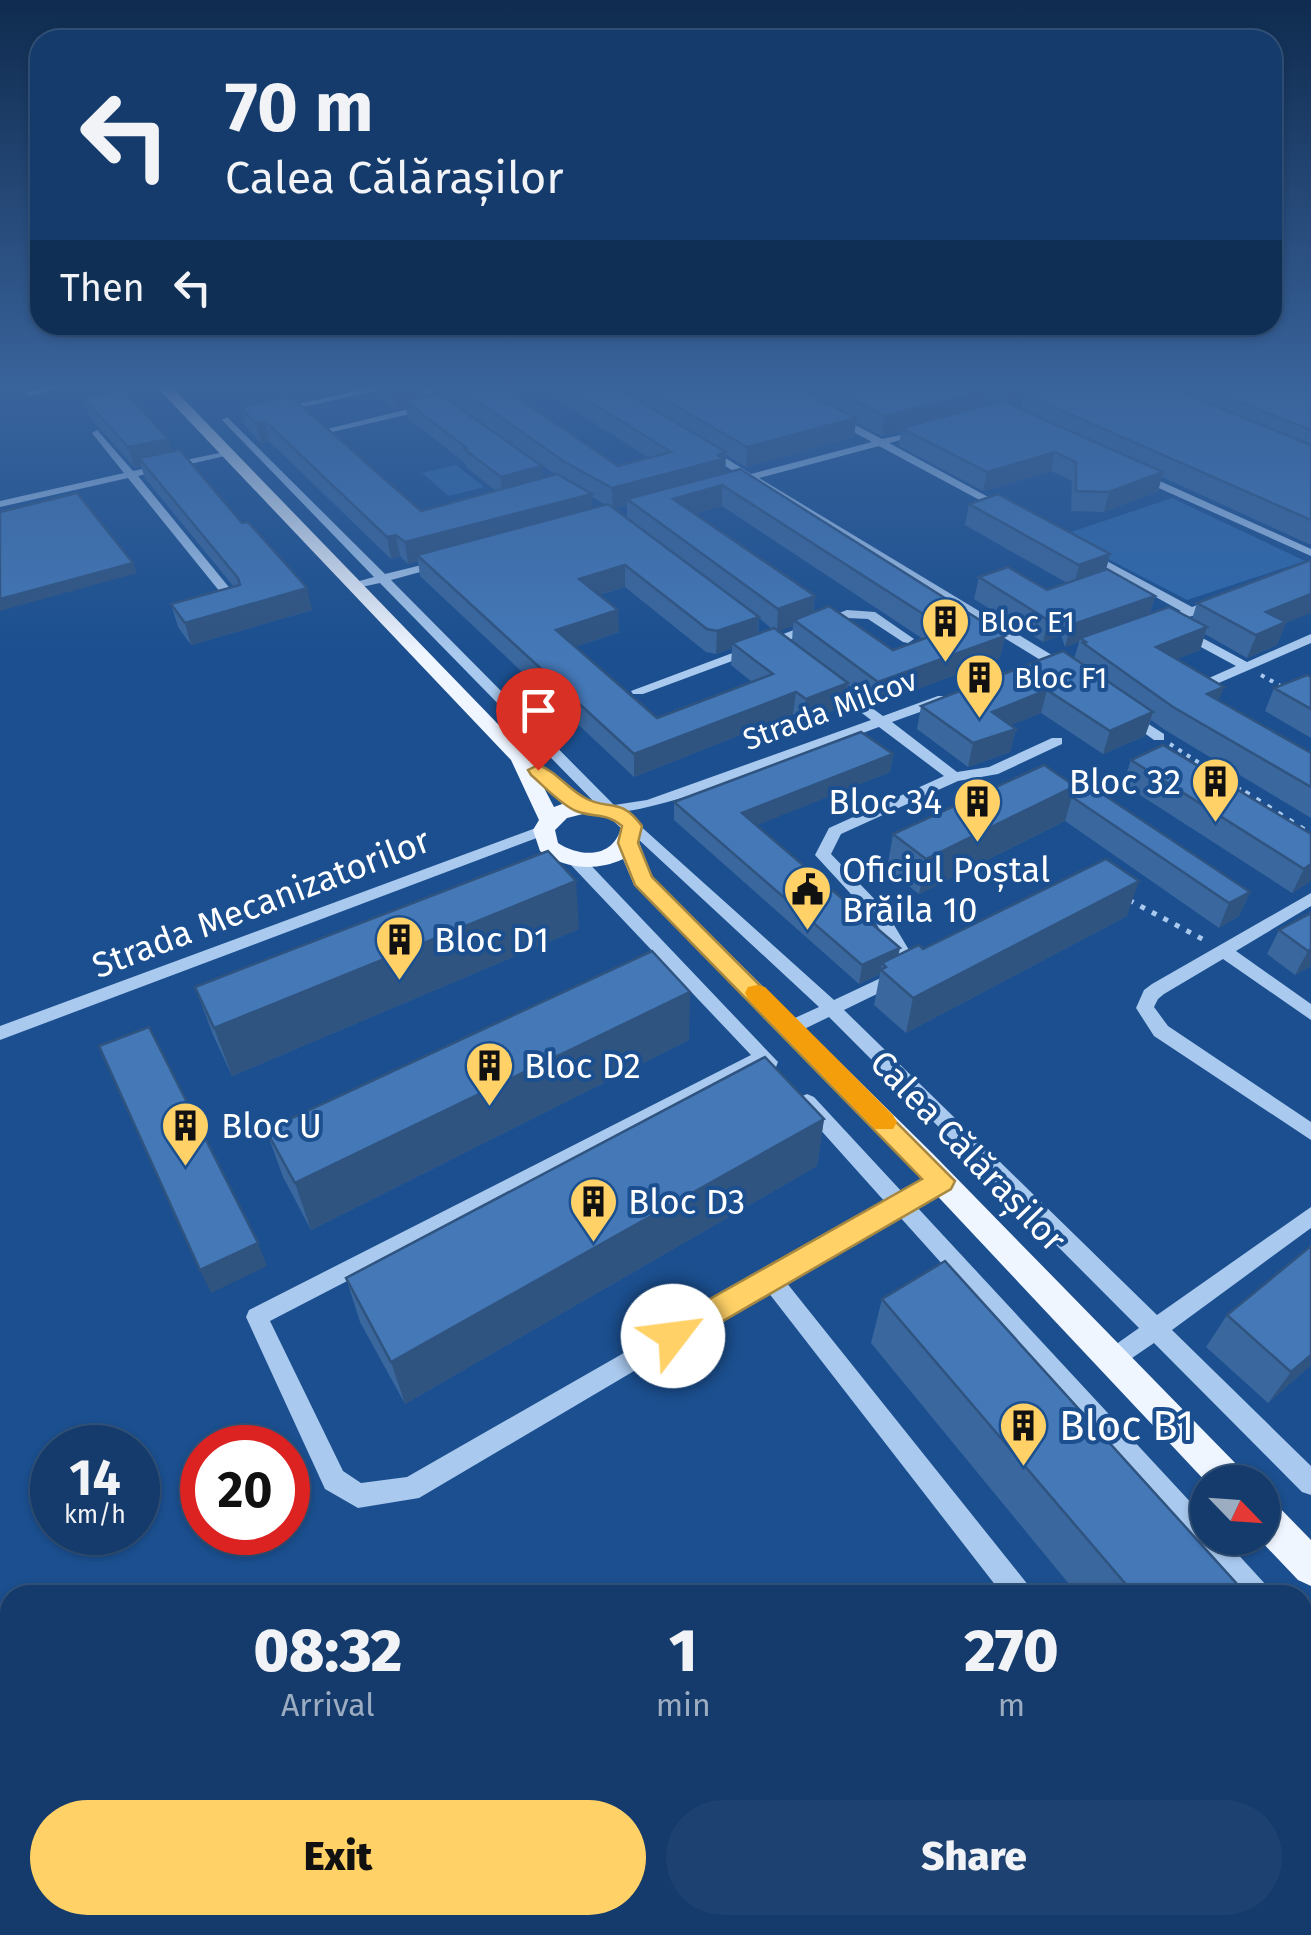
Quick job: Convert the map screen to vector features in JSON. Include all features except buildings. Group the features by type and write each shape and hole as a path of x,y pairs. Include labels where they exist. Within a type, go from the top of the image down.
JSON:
{"main road":[{"path":"246,473 516,753 582,806 622,822 612,856 582,860 554,852 548,846 547,825 516,753"},
{"path":"547,825 582,806"},
{"name":"Calea Călărașilor","path":"622,822 642,880"},
{"name":"Calea Călărașilor","path":"582,860 642,880 942,1181 1214,1465"},
{"path":"1280,1535 1311,1567"}],"street":[{"path":"1,503 136,473"},
{"path":"280,473 622,822 717,900 832,1009 1311,1483"},
{"path":"746,473 1084,682"},
{"path":"715,486 761,473"},
{"path":"940,473 1020,517"},
{"path":"1136,473 1311,554"},
{"path":"133,474 236,605"},
{"path":"1071,546 1192,612"},
{"path":"356,586 459,557"},
{"path":"1146,628 1226,599"},
{"path":"638,690 847,614 860,613 908,639"},
{"path":"1164,621 1245,666"},
{"path":"760,630 791,652"},
{"path":"1214,682 1311,638"},
{"path":"1037,667 1072,654"},
{"path":"821,675 954,777"},
{"name":"Strada Milcov","path":"622,822 650,804 951,696"},
{"path":"1114,704 1159,737"},
{"path":"912,970 879,914 824,854 835,831 954,777 993,771 1057,741"},
{"name":"Strada Mecanizatorilor","path":"0,1033 547,825"},
{"path":"582,860 1249,1585"},
{"path":"1311,899 1150,995 1145,1008 1161,1030 1311,1132"},
{"path":"1224,950 1311,1013"},
{"path":"792,1028 930,961"},
{"path":"763,1056 257,1317 334,1480 358,1496 410,1489 942,1181"},
{"path":"1114,1360 1311,1216"},
{"path":"771,1278 1012,1585"}],"path":[{"path":"1245,666 1294,694"},
{"path":"1159,737 1311,834"},
{"path":"1122,896 1224,950"}],"shaded area":[{"path":"422,473 467,473 484,487 449,496"},
{"path":"1172,498 1305,561 1187,600 1062,535"}],"slow traffic":[{"path":"757,993 884,1122"}],"place":[{"name":"Bloc E1","path":"945,664"},
{"name":"Bloc F1","path":"979,720"},
{"name":"Bloc 32","path":"1216,824"},
{"name":"Bloc 34","path":"977,844"},
{"name":"Oficiul Poștal Brăila 10","path":"807,932"},
{"name":"Bloc D1","path":"399,982"},
{"name":"Bloc D2","path":"489,1108"},
{"name":"Bloc U","path":"186,1168"},
{"name":"Bloc D3","path":"593,1244"},
{"name":"Bloc B1","path":"1024,1468"}],"route":[{"path":"538,770 582,806 608,808 625,818 632,826 628,843 642,880 942,1181 673,1336"}]}
